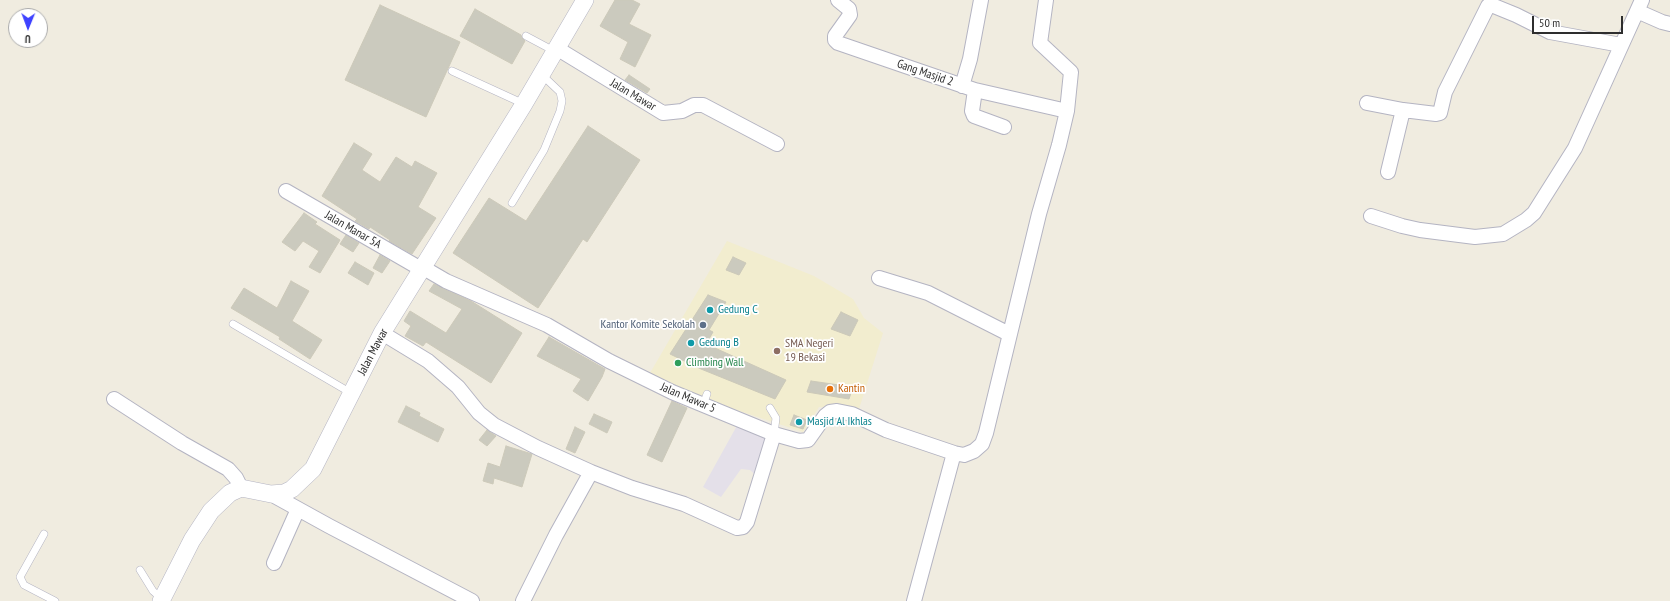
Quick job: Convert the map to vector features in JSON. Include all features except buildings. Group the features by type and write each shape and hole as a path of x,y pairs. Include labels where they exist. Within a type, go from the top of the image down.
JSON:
{"street":[{"name":"Jalan Mawar","path":"241,488 271,494 284,493 292,489 312,469 382,333 524,104 586,0"},
{"name":"Gang Masjid 2","path":"838,0 849,9 850,15 835,36 835,40 838,43 969,88 1067,111"},
{"path":"981,0 970,59 969,88 972,111 974,116 1004,127"},
{"path":"914,601 954,453 964,455 974,451 982,444 986,433 1039,214 1067,111 1071,72 1040,43 1046,0"},
{"path":"1371,216 1420,230 1475,237 1503,234 1515,229 1534,213 1575,148 1639,5 1662,22 1670,24"},
{"path":"1366,103 1404,110 1436,114 1440,113 1446,92 1485,9 1488,6 1494,6 1516,14 1550,32 1621,45"},
{"name":"Jalan Mawar","path":"557,50 663,113 682,111 694,105 703,106 777,144"},
{"path":"1388,172 1404,110"},
{"name":"Jalan Manar 5A","path":"286,191 422,268"},
{"name":"Jalan Mawar 5","path":"422,268 446,282 531,317 609,361 672,392 705,399 774,434 799,441 808,440 825,416 830,412 837,411 852,414 886,430 954,453"},
{"path":"879,278 928,292 1009,334"},
{"path":"382,333 428,361 458,388 479,413 494,425 538,448 591,472 632,488 684,504 726,524 741,528 747,522 774,434"},
{"path":"114,400 182,443 228,469 236,478 241,488 230,493 211,511 192,540 161,600"},
{"path":"523,601 556,535 591,472"},
{"path":"271,494 472,601"},
{"path":"274,562 298,509"}],"lane":[{"path":"526,36 557,50"},
{"path":"452,72 524,104"},
{"path":"512,203 544,150 560,111 562,101 560,92 541,74"},
{"path":"233,324 351,393"},
{"path":"770,408 776,418 774,434"},
{"path":"44,534 20,577 24,585 55,601"},
{"path":"140,570 153,591 161,600"}],"shaded area":[{"path":"727,241 814,276 853,299 864,318 883,333 859,409 819,407 803,432 706,400 650,373"},
{"path":"739,422 769,432 759,478 750,470 741,469 721,497 703,487"}],"place":[{"name":"Gedung C","path":"710,310"},
{"name":"Kantor Komite Sekolah","path":"703,325"},
{"name":"Gedung B","path":"691,343"},
{"name":"SMA Negeri 19 Bekasi","path":"777,351"},
{"name":"Climbing Wall","path":"678,363"},
{"name":"Kantin","path":"830,389"},
{"name":"Masjid Al Ikhlas","path":"799,422"}]}
